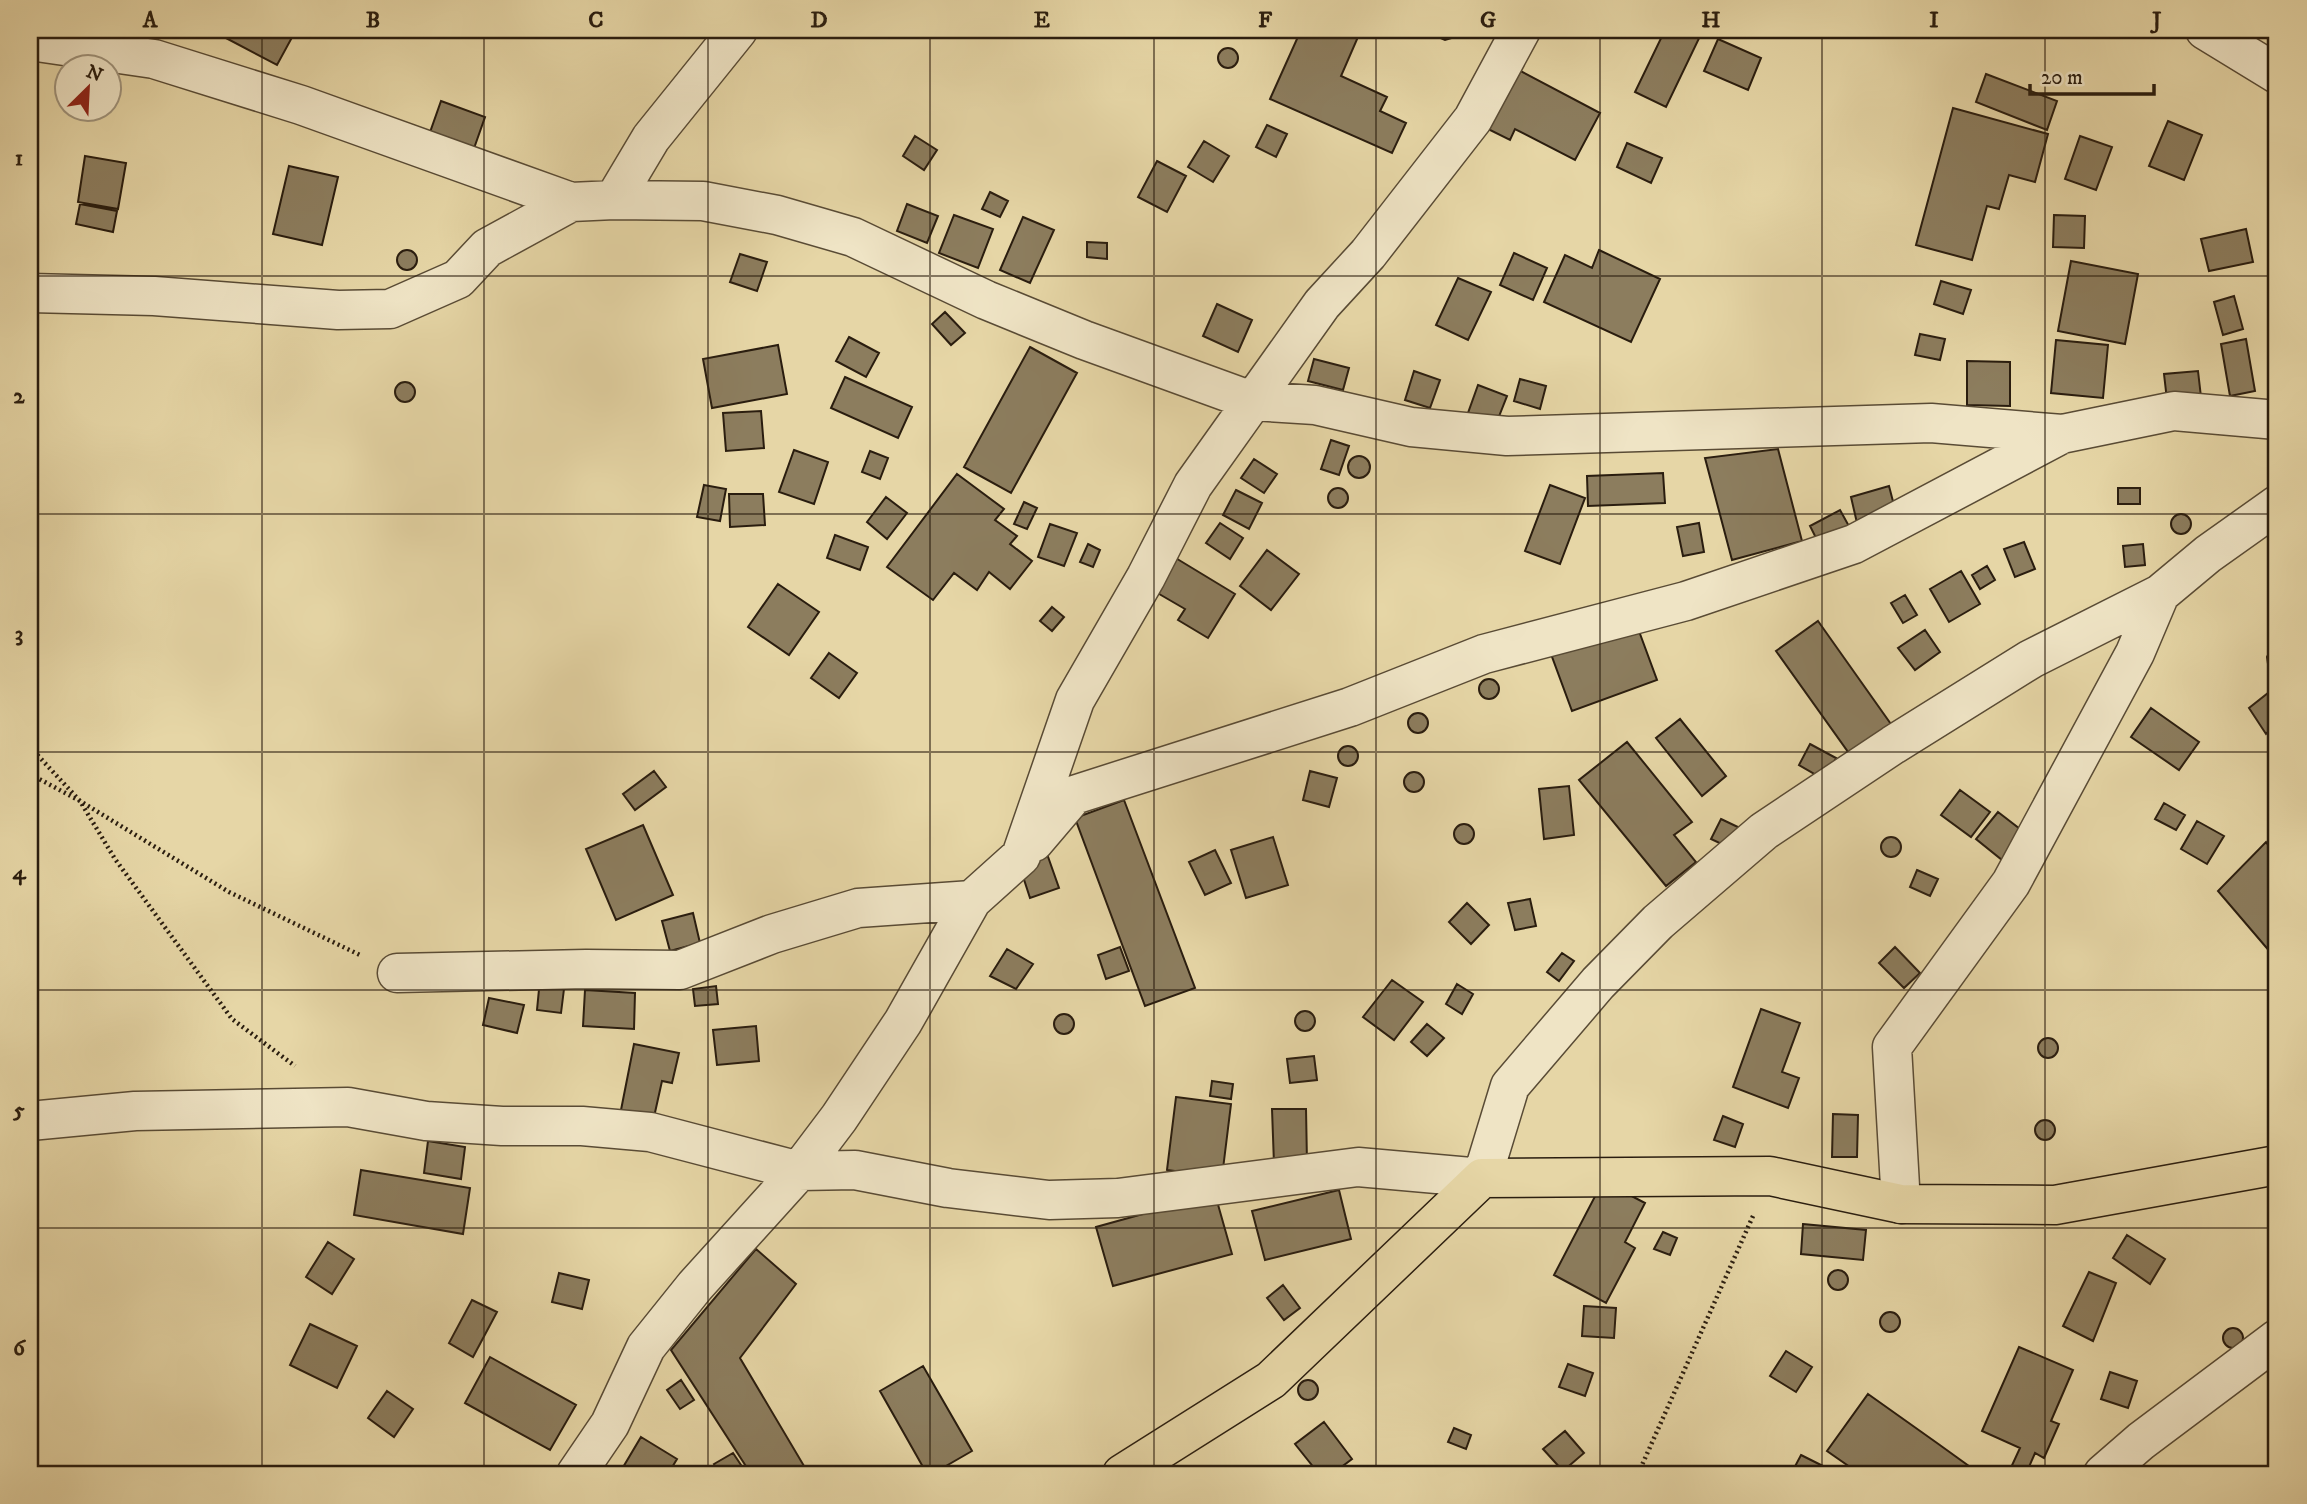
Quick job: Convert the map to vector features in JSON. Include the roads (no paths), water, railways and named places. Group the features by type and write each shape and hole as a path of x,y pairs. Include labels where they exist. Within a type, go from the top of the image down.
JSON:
{"main road":[{"path":"1122,1474 1271,1380 1482,1178 1770,1177 1900,1205 2055,1205 2277,1165"}],"street":[{"path":"614,200 651,138 738,30"},
{"path":"1021,856 1075,699 1146,577 1193,485 1322,304 1367,254 1473,119 1521,30"},
{"path":"2205,30 2277,74"},
{"path":"30,41 155,59 301,105 571,202 703,201 777,215 853,237 986,300 1084,340 1252,401 1315,405 1412,428 1507,436 1931,423 2062,434"},
{"path":"30,293 154,296 338,310 390,309 458,279 487,248 571,202"},
{"path":"576,1474 610,1424 646,1347 695,1286 799,1171 839,1118 903,1022 972,901 1021,856 1074,795 1350,707 1484,654 1686,601 1854,544 2062,434 2174,411 2277,420"},
{"path":"30,1121 135,1111 348,1107 426,1121 502,1126 582,1126 650,1132 799,1171 855,1170 948,1188 1049,1200 1118,1198 1358,1167 1482,1178 1510,1086 1598,983 1658,922 1764,831 1893,745 2031,659 2160,594 2208,554 2277,505"},
{"path":"1900,1205 1892,1047 2011,883 2135,653 2160,594"},
{"path":"397,973 680,970 772,934 858,908 972,901"},
{"path":"2103,1474 2141,1441 2277,1339"}]}
